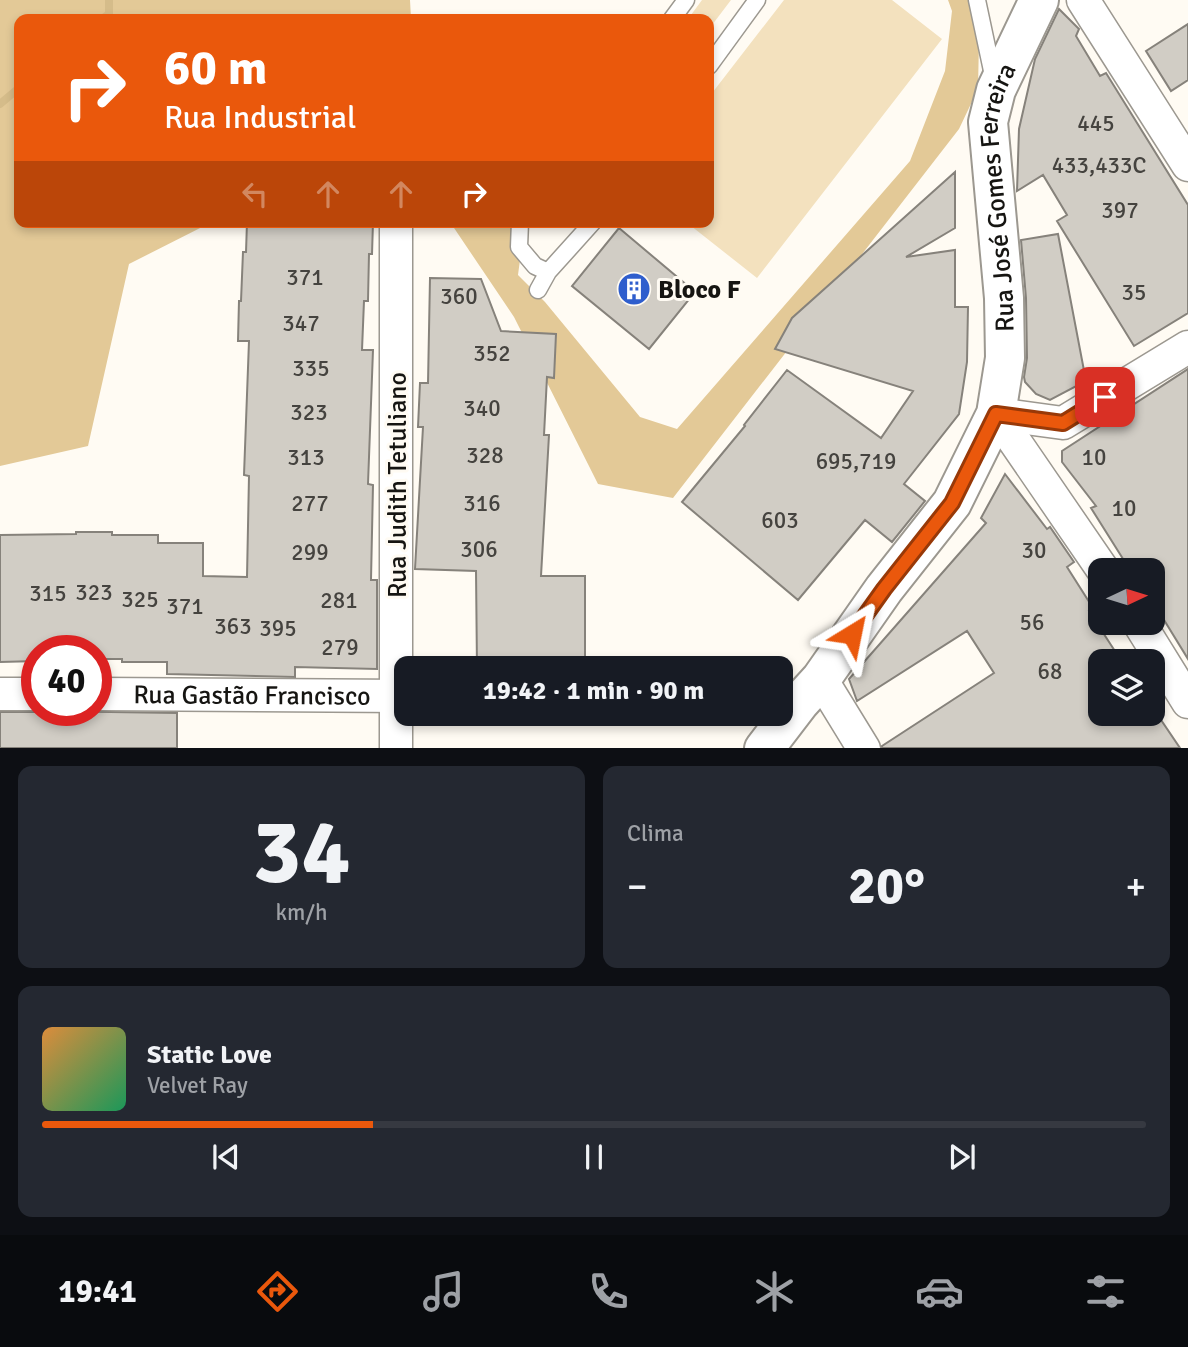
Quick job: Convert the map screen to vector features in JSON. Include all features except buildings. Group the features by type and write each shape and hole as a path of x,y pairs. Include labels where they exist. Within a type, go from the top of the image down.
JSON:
{"street":[{"path":"1083,0 1188,164"},
{"name":"Rua José Gomes Ferreira","path":"764,748 800,694 952,503 996,414 1006,358 1004,298 988,122 996,90 1033,4"},
{"name":"Rua Judith Tetuliano","path":"396,228 401,656"},
{"path":"996,414 1063,423 1188,346"},
{"path":"996,414 1095,558"},
{"path":"1146,635 1188,702"},
{"path":"0,694 21,694"},
{"name":"Rua Gastão Francisco","path":"112,694 394,696"},
{"path":"800,694 864,748"},
{"name":"Rua Judith Tetuliano","path":"396,748 399,726"}],"lane":[{"path":"714,59 757,0"},
{"path":"977,0 996,90"},
{"path":"520,228 519,247 536,266 548,272"},
{"path":"538,290 548,272 588,228"}],"shaded area":[{"path":"0,0 410,0 411,14 14,14 14,228 200,228 129,264 88,446 0,466"},
{"path":"702,0 731,0 714,22 714,14 692,14"},
{"path":"784,0 892,0 942,39 757,278 694,228 714,228 714,91"},
{"path":"948,0 969,0 979,40 978,89 959,129 673,498 598,484 514,317 454,228 524,228 518,275 545,302 640,417 677,429 910,161 945,71 952,11"}],"waterway":[{"path":"109,0 109,14"},
{"path":"0,104 14,92"}],"place":[{"name":"Bloco F","path":"634,289"}],"route":[{"path":"852,634 952,503 996,414 1063,423 1105,397"}]}
